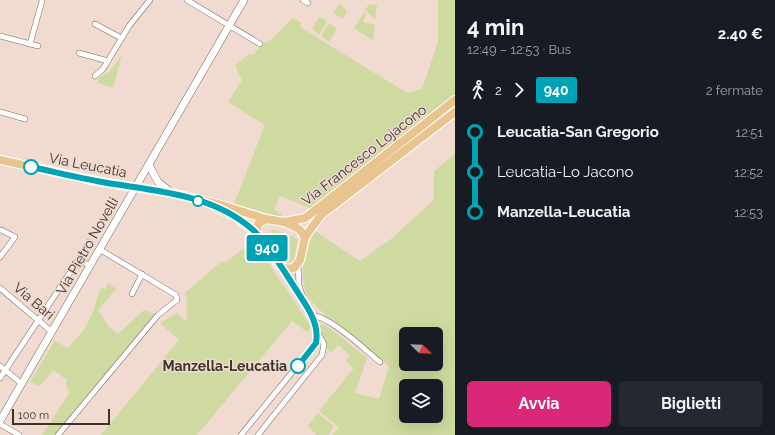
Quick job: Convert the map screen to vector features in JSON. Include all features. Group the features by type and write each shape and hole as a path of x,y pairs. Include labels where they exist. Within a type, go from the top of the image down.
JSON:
{"main road":[{"name":"Via Pietro Novelli","path":"0,421 244,0"},
{"name":"Via Francesco Lojacono","path":"284,222 305,218 455,100"},
{"name":"Via Francesco Lojacono","path":"305,237 321,215 455,112"},
{"name":"Via Leucatia","path":"0,160 136,188 172,193 206,203 225,206 266,219 284,222"},
{"name":"Via Leucatia","path":"149,165 158,182 172,193"},
{"name":"Via Leucatia","path":"206,203 236,217 257,234 279,265"},
{"path":"257,234 258,224 266,219"},
{"path":"279,265 291,268 298,264 305,237 299,229 284,222"}],"street":[{"path":"95,76 108,60 121,38 150,0"},
{"path":"187,0 260,44"},
{"path":"30,44 42,1"},
{"path":"95,24 121,38"},
{"path":"0,36 38,46"},
{"path":"79,53 108,60"},
{"path":"0,112 25,118"},
{"path":"0,257 16,238 1,230"},
{"path":"0,378 89,242"},
{"path":"58,435 158,315 177,300 176,295 99,250"},
{"path":"79,259 90,266"},
{"path":"298,264 299,285 304,303"},
{"path":"258,435 320,358 324,350 324,344 311,315 279,265"},
{"path":"132,294 142,274"},
{"name":"Via Bari","path":"0,288 52,332"},
{"path":"311,315 320,316 329,322 380,362"},
{"path":"241,435 314,347 317,339 316,328"},
{"path":"314,347 320,352 320,358"},
{"path":"0,366 22,384"},
{"path":"0,424 19,435"}],"green space":[{"path":"438,0 455,0 455,94 310,208 280,196 274,210 282,214 281,217 234,204 265,125 228,102 242,80 235,66 249,54 253,55 265,42 267,43 293,18 302,23 300,27 407,93 422,89 438,42"},
{"path":"340,3 347,11 343,19 333,13"},
{"path":"369,4 377,5 375,20 365,10"},
{"path":"364,12 366,15 363,22 375,25 373,41 354,28"},
{"path":"319,17 327,21 319,35 312,28"},
{"path":"329,23 337,29 329,42 321,36"},
{"path":"122,55 113,88 97,82 99,78 109,72"},
{"path":"455,154 455,435 332,435 339,427 319,411 354,368 346,361 350,355 338,345 332,352 328,351 319,326 320,324 327,326 367,358 355,393 379,399 389,366 331,321 307,297 303,279 303,268 312,235 315,231 360,261 391,239 434,200 434,171"},
{"path":"273,229 298,239 294,260 288,263 283,261 267,238"},
{"path":"247,246 257,256 262,253 311,327 307,332 292,321 197,435 101,435 179,340 160,323 177,313 186,321 187,301 185,293 222,261 225,263"},
{"path":"108,283 116,289 98,310 110,328 118,334 144,310 155,314 55,435 42,435 70,392 66,387 67,380 53,370 40,386 30,382 55,340 67,348 81,334 92,313 101,287 106,289"},
{"path":"318,413 334,426 328,435 317,435 308,426"}],"bus line":[{"name":"940","path":"31,167 101,182 172,193 206,203 236,217 257,234 289,278 311,315 316,328 316,343 298,366"}],"place":[{"name":"Manzella-Leucatia","path":"298,366"}]}
